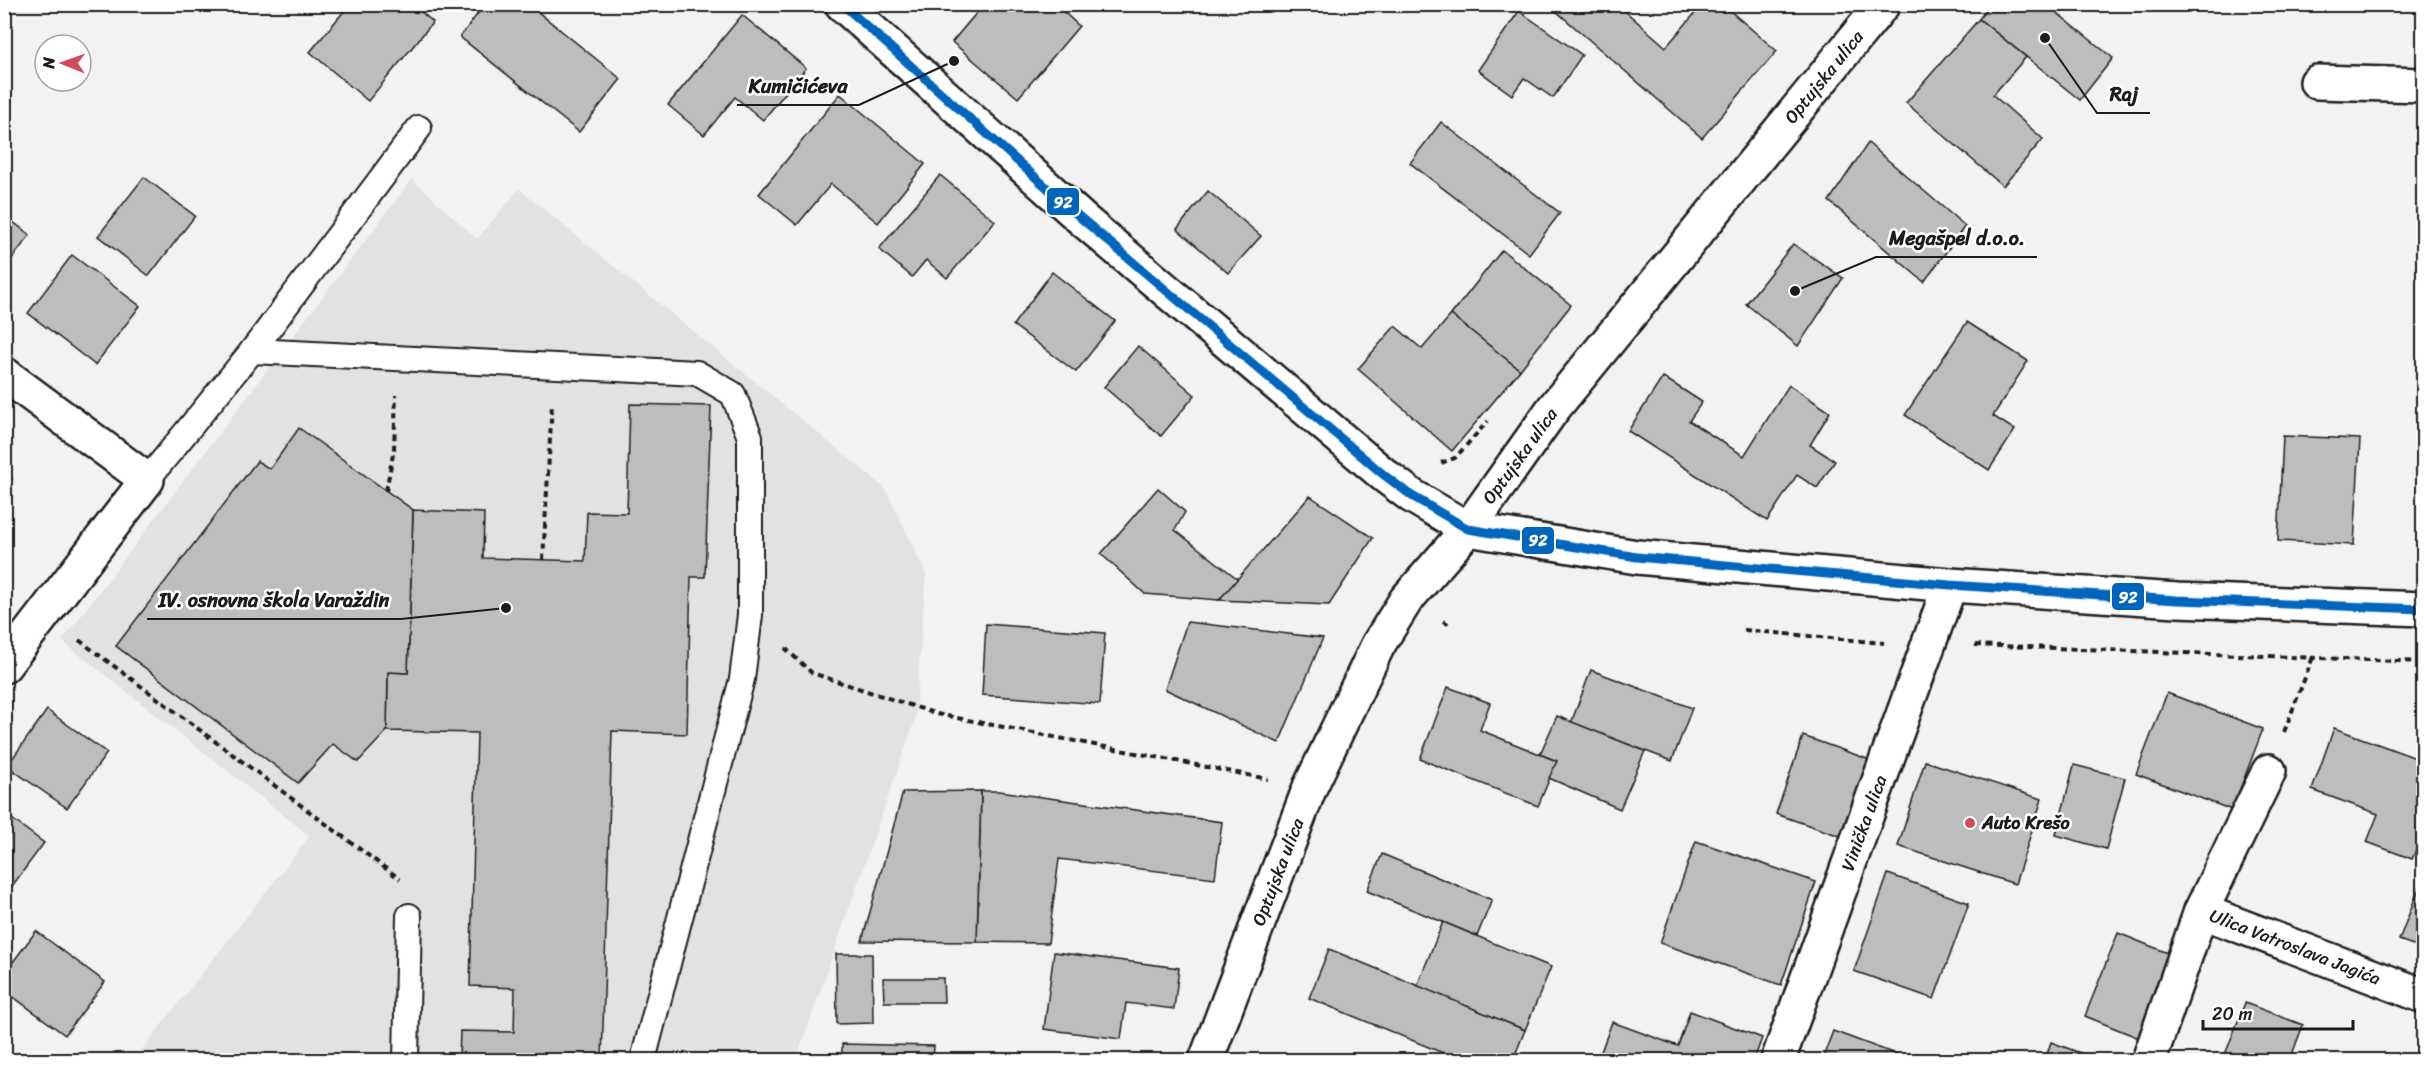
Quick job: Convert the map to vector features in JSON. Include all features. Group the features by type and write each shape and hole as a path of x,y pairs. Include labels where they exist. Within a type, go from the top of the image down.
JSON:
{"street":[{"path":"842,4 1082,219 1384,476 1412,496 1468,529 1637,557 1950,585 2177,600 2424,609"},
{"name":"Optujska ulica","path":"1206,1060 1310,787 1378,645 1406,600 1468,529 1553,409 1883,4"},
{"path":"2317,81 2424,85"},
{"path":"4,374 147,480 4,666"},
{"name":"Vinička ulica","path":"1778,1060 1950,585"},
{"name":"Ulica Vatroslava Jagića","path":"2149,1060 2201,911 2270,771"},
{"name":"Ulica Vatroslava Jagića","path":"2201,911 2424,996"}],"lane":[{"path":"147,480 252,351 419,128"},
{"path":"252,351 697,373 734,394 750,437 750,615 742,679 643,1060"},
{"path":"406,1060 409,916"}],"path":[{"path":"386,491 394,449 398,358"},
{"path":"543,560 554,367"},
{"path":"44,615 399,877 409,916"},
{"path":"750,615 812,674 937,714 1310,787"},
{"path":"1744,630 1889,644"},
{"path":"1971,645 2424,662"},
{"path":"2270,771 2313,657"}],"shaded area":[{"path":"412,179 477,239 519,189 885,488 926,574 915,720 796,1060 134,1060 310,836 62,641"}],"building":[{"path":"350,4 412,4 433,22 368,101 310,52"},
{"path":"485,4 534,4 532,7 621,79 579,132 460,37"},
{"path":"984,4 1055,4 1079,26 1018,98 952,42"},
{"path":"1548,4 1617,4 1666,47 1703,4 1722,4 1777,51 1702,138"},
{"path":"1990,4 2046,4 2113,58 2080,100 1979,19"},
{"path":"1519,11 1582,55 1553,98 1524,78 1512,95 1478,70"},
{"path":"742,15 806,68 763,120 735,97 704,135 668,105"},
{"path":"1979,19 2026,57 1993,95 2043,139 2003,186 1906,103"},
{"path":"840,94 925,164 878,223 831,184 797,225 759,194"},
{"path":"1441,122 1560,213 1529,254 1410,163"},
{"path":"1868,143 1965,226 1924,282 1829,201"},
{"path":"940,175 995,221 947,278 926,260 912,277 879,249"},
{"path":"144,177 195,216 149,276 98,236"},
{"path":"1208,191 1261,236 1228,273 1177,229"},
{"path":"4,215 30,235 4,269"},
{"path":"1793,244 1843,278 1798,346 1746,304"},
{"path":"1502,250 1571,305 1520,370 1451,315"},
{"path":"72,255 140,306 95,365 28,313"},
{"path":"1052,272 1115,321 1076,372 1013,325"},
{"path":"1451,315 1520,370 1452,451 1358,369 1395,326 1422,349"},
{"path":"1967,322 2028,361 1993,416 2015,430 1989,470 1905,415"},
{"path":"1138,346 1195,395 1161,436 1104,387"},
{"path":"1663,377 1702,402 1689,421 1744,456 1789,385 1830,412 1810,445 1835,461 1817,488 1797,475 1767,521 1628,431"},
{"path":"630,404 711,406 705,577 691,577 687,734 612,731 602,1060 459,1060 460,1031 514,1032 515,988 470,986 477,733 387,731 388,672 408,673 413,510 484,513 483,558 585,561 587,512 627,513"},
{"path":"299,428 413,510 408,673 388,672 387,731 358,762 333,744 298,783 116,646 257,461 270,469"},
{"path":"2283,436 2360,439 2354,545 2278,541"},
{"path":"4,473 12,479 4,490"},
{"path":"1158,488 1185,512 1175,530 1238,579 1219,600 1145,594 1101,554"},
{"path":"1310,496 1373,538 1329,605 1219,600"},
{"path":"1187,622 1323,638 1279,743 1165,689"},
{"path":"986,624 1105,633 1100,704 982,695"},
{"path":"1591,670 1692,708 1672,761 1571,723"},
{"path":"1448,687 1490,703 1480,730 1557,761 1538,806 1420,759"},
{"path":"2167,693 2263,729 2232,810 2136,774"},
{"path":"47,710 107,753 67,808 7,766"},
{"path":"1557,716 1645,751 1620,809 1549,778 1557,761 1540,754"},
{"path":"2334,728 2424,761 2419,783 2424,784 2424,831 2412,859 2367,842 2378,814 2312,790"},
{"path":"1803,736 1873,761 1846,838 1776,814"},
{"name":"Auto Krešo","path":"1925,761 2042,799 2015,884 1898,846"},
{"path":"2074,765 2125,778 2106,849 2056,835"},
{"path":"981,791 999,791 1222,822 1215,878 1059,859 1048,943 977,942"},
{"path":"981,791 977,942 862,941 903,792"},
{"path":"4,813 44,843 4,897"},
{"path":"1696,841 1816,882 1781,985 1660,943"},
{"path":"1382,854 1492,900 1477,936 1367,891"},
{"path":"1888,874 1969,903 1934,999 1854,971"},
{"path":"2424,875 2424,949 2399,940"},
{"path":"1443,922 1551,967 1525,1030 1417,986"},
{"path":"36,931 105,982 65,1035 4,990 4,974"},
{"path":"2118,933 2173,955 2139,1038 2085,1016"},
{"path":"1329,949 1525,1030 1513,1060 1460,1060 1309,998"},
{"path":"1054,952 1179,968 1174,1009 1126,1003 1121,1039 1044,1029"},
{"path":"836,954 872,954 873,1023 837,1024"},
{"path":"883,978 943,978 944,1002 884,1002"},
{"path":"2245,1003 2303,1025 2290,1060 2223,1060"},
{"path":"1690,1011 1762,1038 1754,1060 1598,1060 1612,1022 1678,1046"},
{"path":"1833,1031 1898,1055 1896,1060 1822,1060"},
{"path":"2051,1042 2099,1060 2045,1060"},
{"path":"842,1044 934,1046 933,1060 842,1060"}],"transit line":[{"name":"92","path":"842,4 1082,219 1384,475 1412,496 1468,529 1637,557 1950,585 2177,600 2424,609"}],"place":[{"name":"Raj","path":"2045,38"},
{"name":"Kumičićeva","path":"954,61"},
{"name":"Megašpel d.o.o.","path":"1795,291"},
{"name":"IV. osnovna škola Varaždin","path":"506,608"},
{"name":"Auto Krešo","path":"1970,823"}]}
